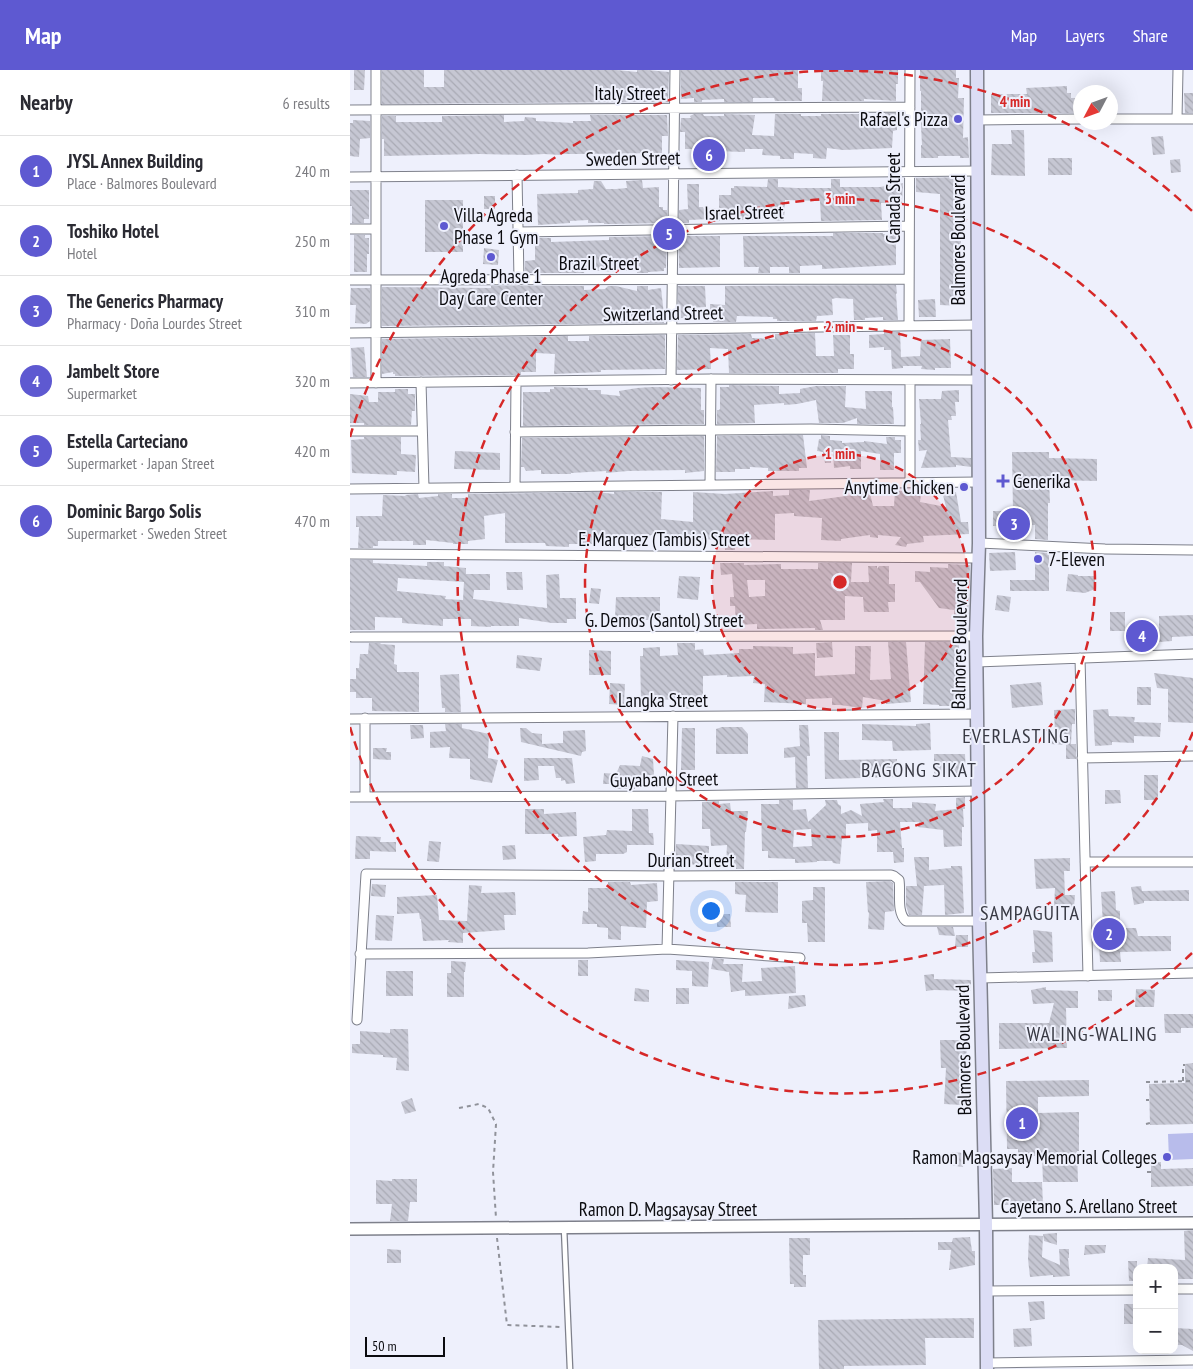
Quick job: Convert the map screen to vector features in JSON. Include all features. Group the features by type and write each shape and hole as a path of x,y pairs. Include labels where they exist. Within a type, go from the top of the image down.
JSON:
{"main road":[{"name":"Balmores Boulevard","path":"977,70 979,543 976,662 987,1366"}],"street":[{"path":"376,70 376,383"},
{"path":"671,380 675,70"},
{"name":"Canada Street","path":"908,326 910,70"},
{"path":"1177,119 1178,70"},
{"name":"Italy Street","path":"350,110 910,107"},
{"path":"1118,119 1193,119"},
{"path":"977,120 1073,120"},
{"name":"Sweden Street","path":"350,177 977,171"},
{"path":"517,175 519,280"},
{"name":"Israel Street","path":"519,232 909,226"},
{"path":"350,229 376,229"},
{"name":"Brazil Street","path":"350,280 909,278"},
{"name":"Switzerland Street","path":"350,333 977,325"},
{"path":"350,383 711,379 978,380"},
{"path":"710,485 711,379"},
{"path":"910,380 910,483"},
{"path":"421,382 424,488"},
{"path":"515,487 516,382"},
{"path":"515,432 710,429 910,431"},
{"path":"350,432 422,431"},
{"path":"350,489 978,482"},
{"path":"979,543 1105,549 1193,550"},
{"name":"E. Marquez (Tambis) Street","path":"350,554 978,558"},
{"name":"G. Demos (Santol) Street","path":"352,637 976,636"},
{"path":"976,662 1193,654"},
{"path":"1080,658 1088,976"},
{"name":"Langka Street","path":"350,719 977,714"},
{"path":"667,949 673,716"},
{"path":"365,718 365,797"},
{"path":"1082,758 1193,756"},
{"name":"Guyabano Street","path":"350,797 671,796 977,791"},
{"path":"1085,862 1193,862"},
{"name":"Durian Street","path":"360,954 366,874 891,875 899,880 901,916 906,921 979,921"},
{"path":"357,1020 360,954 588,954 667,949 800,958"},
{"path":"980,978 1193,973"},
{"name":"Cayetano S. Arellano Street","path":"986,1224 1193,1223"},
{"name":"Ramon D. Magsaysay Street","path":"350,1229 986,1224"},
{"path":"1178,1289 1193,1289"},
{"path":"986,1291 1133,1290"},
{"path":"987,1366 1193,1360"}],"lane":[{"path":"564,1227 570,1369"}],"path":[{"path":"1183,1081 1184,1065"},
{"path":"1146,1082 1193,1081"},
{"path":"459,1108 479,1104 488,1108 496,1124 493,1172 496,1228 507,1325 568,1327"},
{"path":"1146,1124 1150,1123"}],"shaded area":[{"path":"1193,1133 1193,1159 1169,1160 1168,1134"}],"building":[{"path":"354,70 365,70 364,90 354,90"},
{"path":"382,70 424,70 424,87 444,87 444,70 616,70 637,72 637,70 647,70 669,72 668,102 382,104"},
{"path":"681,70 798,70 798,88 802,88 802,101 775,101 774,98 753,98 753,102 724,102 724,99 694,102 694,98 681,99"},
{"path":"821,70 898,70 896,101 864,99 864,101 822,101 823,81 821,81"},
{"path":"920,70 956,70 956,78 959,78 958,98 964,98 963,138 968,137 969,158 938,156 938,158 921,158"},
{"path":"1067,86 1067,93 1071,93 1071,98 1073,98 1073,113 991,113 991,94 1027,94 1026,88"},
{"path":"1184,93 1193,93 1193,113 1185,113"},
{"path":"885,113 897,113 897,130 893,131 892,148 843,150 827,148 826,159 813,158 813,154 794,153 794,159 780,159 780,156 762,155 763,149 745,149 745,152 713,151 713,162 704,162 704,149 685,149 685,132 680,132 681,118 691,118 690,116 694,114 703,114 704,116 724,116 724,114 755,115 752,135 774,136 775,114 821,116 821,114 864,114 885,116"},
{"path":"504,115 504,122 524,121 525,117 536,118 536,121 573,123 573,121 591,121 590,115 667,115 668,136 662,136 662,153 384,156 382,116 396,116 396,122 442,122 442,116"},
{"path":"353,120 370,121 370,138 360,139 359,157 350,156 350,123 353,123"},
{"path":"1011,130 1024,130 1025,176 991,175 992,144 1012,144"},
{"path":"1163,136 1165,154 1153,155 1151,137"},
{"path":"1048,158 1072,158 1072,175 1048,175"},
{"path":"1180,159 1181,172 1171,173 1170,160"},
{"path":"965,177 965,193 961,193 961,306 940,305 940,194 916,192 916,178"},
{"path":"768,179 778,179 778,187 797,188 831,188 831,179 840,179 840,187 880,187 903,183 902,203 881,203 882,220 821,221 820,201 785,200 784,221 773,220 773,218 753,218 753,220 709,222 709,219 689,220 689,223 679,223 679,210 688,209 687,184 699,184 699,207 704,209 719,208 719,195 731,195 731,188 734,188 734,186 767,187"},
{"path":"642,180 643,188 659,187 659,207 667,210 667,223 604,224 588,223 588,220 538,225 537,194 578,193 578,190 593,189 594,181 601,181 606,189 627,188 626,181"},
{"path":"350,190 369,190 369,219 364,219 364,223 352,223"},
{"path":"484,196 495,196 495,209 484,209"},
{"name":"Villa Agreda Phase 1 Gym","path":"425,200 463,200 463,252 425,252"},
{"path":"833,233 896,234 896,265 822,269 822,265 800,266 800,273 789,273 789,267 770,267 770,273 758,273 759,267 744,267 743,236 833,236"},
{"path":"354,235 365,235 365,238 369,238 367,272 354,272"},
{"path":"667,236 666,268 664,268 664,271 637,273 637,271 585,270 584,273 525,273 525,261 535,260 535,238 551,238 551,242 609,240 609,237"},
{"path":"679,236 720,236 720,267 679,268"},
{"name":"Agreda Phase 1 Day Care Center","path":"484,248 499,250 498,265 483,264"},
{"path":"896,285 898,320 883,320 883,317 854,320 853,299 836,298 832,299 833,315 817,316 816,321 777,321 773,317 737,316 736,322 713,322 713,317 710,317 710,304 725,305 725,286"},
{"path":"491,286 584,286 584,290 605,289 608,286 616,286 637,291 637,286 648,286 648,290 661,288 664,323 382,326 382,287 491,288"},
{"path":"678,286 705,286 706,307 688,308 687,318 678,318"},
{"path":"351,288 370,288 370,321 366,324 355,323 356,305 350,305"},
{"path":"935,299 936,317 919,317 918,300"},
{"path":"884,332 900,332 901,357 920,356 921,340 950,339 951,368 935,368 935,370 921,369 922,366 903,366 903,368 892,369 891,350 884,350 884,347 869,348 869,335 884,334"},
{"path":"815,333 816,356 834,356 833,335 850,335 850,354 854,354 854,369 838,369 838,373 729,373 728,349 710,348 711,369 677,370 678,335 751,334 752,338 775,339 775,334"},
{"path":"665,335 665,369 601,370 601,372 554,374 555,354 536,353 536,372 521,372 521,375 395,376 393,372 382,374 382,339 568,336 568,341 589,341 589,336"},
{"path":"364,347 367,377 353,377 351,348"},
{"path":"729,385 779,386 779,394 800,393 800,389 816,386 846,386 845,407 866,409 865,391 892,391 894,424 857,424 857,418 843,423 819,423 816,400 797,404 754,405 755,423 717,424 717,410 720,409 720,387 729,387"},
{"path":"554,387 588,388 588,390 601,390 601,394 620,396 619,391 637,388 701,388 701,410 704,410 704,424 523,426 523,392 550,392 550,389 554,389"},
{"path":"395,389 408,389 408,394 415,394 415,411 412,411 411,425 364,425 364,423 350,423 350,394 368,396 369,402 378,402 378,392 395,392"},
{"path":"959,390 959,402 955,402 956,416 951,416 952,420 948,420 951,457 971,458 971,467 956,465 956,467 921,468 927,450 919,451 918,440 921,440 921,424 919,399 941,399 942,391"},
{"path":"803,435 807,468 799,468 799,471 768,471 768,468 750,467 750,469 735,469 735,472 716,472 717,436"},
{"path":"821,435 830,436 830,440 842,441 842,443 864,441 887,444 886,437 895,437 895,440 901,440 901,453 894,453 894,470 880,470 880,454 861,451 861,469 850,469 850,466 834,468 833,452 830,452 831,463 825,463 823,452 817,451"},
{"path":"704,436 704,471 685,473 685,470 606,473 606,471 541,474 541,470 526,471 524,467 521,467 522,438"},
{"path":"364,437 401,437 401,454 416,455 415,472 397,471 397,475 352,473 351,440 364,439"},
{"path":"455,451 500,453 500,470 454,469"},
{"path":"1012,452 1049,452 1049,458 1097,459 1097,481 1049,480 1048,540 1035,539 1035,525 993,526 993,511 1013,511"},
{"path":"869,489 873,506 894,506 895,490 921,494 920,502 946,507 943,495 956,492 961,522 968,522 969,534 923,536 924,542 907,544 906,547 895,545 901,537 878,535 878,538 870,537 870,535 841,539 841,541 821,540 822,518 794,516 794,513 775,514 775,540 735,539 735,550 725,550 725,540 695,539 695,543 671,542 671,535 654,534 640,539 640,548 621,547 622,544 569,544 569,547 546,546 545,543 505,543 505,513 484,516 485,539 468,541 468,544 426,540 426,545 413,545 413,541 378,541 378,546 373,546 373,548 358,548 359,527 356,527 356,516 382,516 383,495 406,496 418,494 419,498 438,496 438,494 452,494 452,498 468,498 468,494 597,492 614,494 614,492 662,492 661,519 693,522 693,492 725,494 773,491 773,496 789,495 789,490 810,490 809,501 861,494 860,490"},
{"path":"1015,552 1016,570 990,571 989,553"},
{"path":"1035,552 1049,553 1049,591 1010,591 1010,580 1035,580"},
{"path":"350,560 373,560 373,563 427,566 427,562 444,562 444,566 466,568 466,574 490,574 490,590 474,590 473,599 547,608 546,575 559,574 560,598 576,598 576,619 567,619 567,623 552,623 519,618 519,626 491,627 471,626 471,619 443,619 443,626 402,623 402,618 375,617 375,630 350,630","holes":["398,578 464,582 463,600 445,599 446,596 397,591"]},
{"path":"720,563 744,563 744,565 781,564 781,569 818,569 818,563 852,563 851,582 869,582 868,566 877,566 877,569 879,566 889,566 889,584 895,584 895,602 888,602 889,612 864,612 863,597 845,596 845,620 820,620 823,630 815,630 815,628 757,629 757,624 736,625 735,606 730,606 730,597 734,597 732,574 721,575","holes":["747,580 765,580 765,596 749,597"]},
{"path":"948,564 970,565 968,620 954,619 954,610 939,608 920,582 915,582 915,571 930,572 930,567 948,568"},
{"path":"506,572 522,572 523,590 507,590"},
{"path":"1068,574 1095,576 1095,589 1085,593 1066,591"},
{"path":"679,576 700,577 698,600 677,598"},
{"path":"591,588 601,589 599,604 589,603"},
{"path":"997,595 1011,597 1009,612 995,610"},
{"path":"616,597 660,597 660,620 615,618"},
{"path":"1110,612 1125,612 1125,631 1110,631"},
{"path":"1193,615 1193,636 1172,637 1172,641 1159,642 1159,616"},
{"path":"832,642 833,657 817,658 816,643"},
{"path":"888,642 906,642 911,702 886,704 886,701 863,697 862,708 832,705 832,698 806,699 806,704 764,702 765,684 753,683 754,676 727,677 727,675 703,676 703,697 693,697 693,709 680,708 680,699 641,701 640,656 643,656 643,648 660,647 660,656 678,655 677,643 695,643 695,650 703,649 704,655 739,653 739,649 753,649 753,646 793,647 793,654 815,653 815,676 855,674 855,646 871,646 870,680 891,679"},
{"path":"925,642 959,642 962,706 923,704"},
{"path":"369,643 395,645 394,664 397,665 397,672 419,672 419,712 372,711 372,698 356,698 356,692 350,692 350,679 356,679 356,668 359,668 360,654 368,654"},
{"path":"589,650 611,651 611,675 589,675"},
{"path":"517,655 542,658 540,671 516,668"},
{"path":"1154,673 1193,678 1193,723 1168,722 1168,689 1157,688"},
{"path":"459,674 461,712 445,712 445,708 442,708 440,675"},
{"path":"1041,682 1043,705 1012,708 1010,685"},
{"path":"610,683 625,684 624,705 609,704"},
{"path":"1137,687 1151,687 1151,705 1137,705"},
{"path":"1075,709 1075,724 1072,724 1071,744 1076,744 1076,759 1066,759 1066,745 1050,744 1051,733 1055,733 1054,710"},
{"path":"1108,709 1109,716 1135,717 1134,722 1161,723 1160,737 1134,736 1134,743 1112,742 1112,745 1095,746 1093,710"},
{"path":"930,723 931,750 893,751 892,741 862,740 862,724 916,726 916,724"},
{"path":"445,724 462,724 462,728 489,734 488,758 498,760 492,783 470,779 470,759 449,758 450,747 430,748 430,732 446,731"},
{"path":"410,725 423,725 424,738 411,739"},
{"path":"799,725 808,725 810,756 807,756 808,788 796,788 795,757 784,758 784,748 800,746"},
{"path":"722,727 742,727 748,734 748,754 716,754 716,729"},
{"path":"520,728 526,728 532,733 542,734 542,744 563,743 563,731 585,730 586,751 582,752 581,756 521,742"},
{"path":"682,728 695,728 695,770 681,770"},
{"path":"824,732 839,732 839,760 897,759 897,777 825,779"},
{"path":"373,748 387,748 386,752 391,752 391,760 373,759"},
{"path":"934,754 965,754 966,774 934,774"},
{"path":"642,756 653,759 654,775 635,776 635,789 615,789 612,784 603,784 604,773 616,774 620,765 640,766"},
{"path":"524,758 572,758 575,783 566,784 565,780 561,781 561,778 556,778 554,766 538,766 539,780 524,781"},
{"path":"1144,775 1158,775 1158,800 1144,800"},
{"path":"1105,790 1120,790 1121,803 1105,804"},
{"path":"965,797 962,846 944,847 943,830 918,827 919,822 900,822 904,862 894,863 893,852 877,852 877,830 868,831 868,823 846,824 846,838 842,839 840,864 833,863 832,861 795,863 795,859 768,858 768,851 762,851 761,804 779,804 779,800 793,800 793,810 806,809 808,822 826,805 825,800 837,800 841,806 841,814 851,810 862,816 860,804 884,802 883,799 893,799 893,808 912,808 912,802 936,804 935,811 956,809 956,798","holes":["811,829 812,846 793,847 794,830"]},
{"path":"719,801 719,804 730,803 731,811 748,811 745,832 744,869 736,869 736,865 726,864 727,845 711,846 710,829 702,829 702,802"},
{"path":"525,809 544,809 544,814 576,812 577,836 558,837 558,834 525,834"},
{"path":"632,809 648,809 649,833 653,833 654,845 627,845 627,852 623,854 596,854 596,861 585,862 583,837 606,835 607,830 632,831"},
{"path":"356,836 381,837 380,842 396,842 396,852 370,851 370,859 355,859"},
{"path":"429,841 441,842 439,862 427,861"},
{"path":"676,844 709,846 709,853 704,854 704,865 675,864"},
{"path":"515,845 516,859 503,860 502,846"},
{"path":"914,857 929,857 929,870 962,866 964,913 945,915 944,885 924,886 922,915 909,915 906,906 906,886 917,886"},
{"path":"1070,858 1070,871 1064,871 1065,895 1075,895 1074,907 1054,906 1055,888 1036,889 1034,859"},
{"path":"890,881 893,883 894,911 885,912 884,930 868,929 869,912 866,882"},
{"path":"608,882 630,882 631,885 657,883 658,901 647,902 646,928 621,926 621,940 608,939 608,928 597,927 597,924 582,924 583,911 588,912 588,888 608,888"},
{"path":"735,882 778,882 778,913 745,912 746,895 735,894"},
{"path":"372,884 386,885 385,897 371,896"},
{"path":"469,885 482,886 481,893 515,892 516,915 504,915 505,930 463,933 463,943 448,942 449,940 423,941 419,913 397,914 397,897 437,895 439,920 467,921"},
{"path":"1141,886 1142,891 1189,890 1189,901 1144,901 1144,903 1134,905 1131,887"},
{"path":"813,887 825,887 825,942 808,942 807,923 802,923 802,901 813,900"},
{"path":"1115,891 1116,910 1120,911 1120,928 1136,928 1138,936 1171,936 1171,951 1120,952 1121,962 1100,962 1098,925 1103,924 1101,892"},
{"path":"717,914 730,914 731,927 717,927"},
{"path":"376,915 394,916 392,941 375,940"},
{"path":"937,927 953,927 955,936 939,935"},
{"path":"1033,930 1052,932 1053,962 1033,963 1032,952 1035,952"},
{"path":"956,935 968,935 968,947 955,947"},
{"path":"713,958 724,959 723,964 743,964 742,982 762,981 761,968 795,966 796,993 745,996 745,990 731,992 729,972 711,969"},
{"path":"578,960 588,960 588,976 578,976"},
{"path":"676,960 709,962 708,987 692,986 692,971 676,970"},
{"path":"451,961 466,962 464,997 447,997 447,973 451,973"},
{"path":"386,971 413,971 413,996 386,996"},
{"path":"934,974 934,979 971,980 971,991 926,991 924,975"},
{"path":"1046,987 1046,990 1078,991 1078,1008 1066,1008 1067,1048 999,1049 999,1023 1049,1023 1054,1003 1033,1004 1031,990"},
{"path":"635,988 649,990 649,1002 634,1001"},
{"path":"676,988 689,988 689,1004 676,1004"},
{"path":"1136,989 1155,990 1154,1007 1135,1007"},
{"path":"1098,990 1112,990 1112,1001 1098,1001"},
{"path":"805,995 806,1006 788,1009 789,996"},
{"path":"1164,1014 1193,1014 1193,1028 1181,1028 1181,1033 1165,1033"},
{"path":"390,1029 408,1029 409,1071 396,1070 397,1058 352,1053 352,1044 360,1044 360,1031 390,1033"},
{"path":"940,1040 966,1040 967,1060 964,1060 962,1105 944,1104 946,1068 941,1068"},
{"path":"1193,1063 1193,1124 1150,1125 1149,1084 1185,1083 1185,1064"},
{"path":"1089,1080 1089,1096 1038,1097 1038,1113 1079,1112 1078,1182 1043,1182 1042,1156 1018,1156 1018,1149 1007,1149 1006,1081"},
{"path":"412,1098 416,1111 405,1114 401,1102"},
{"path":"950,1152 964,1153 963,1167 949,1165"},
{"path":"1151,1162 1161,1162 1161,1169 1193,1168 1193,1186 1151,1187"},
{"path":"1012,1168 1012,1182 1042,1182 1043,1205 994,1205 993,1169"},
{"path":"392,1179 417,1179 417,1202 410,1202 408,1221 390,1221 392,1204 376,1204 376,1180 392,1181"},
{"path":"1193,1230 1193,1279 1178,1279 1178,1264 1147,1264 1148,1258 1185,1260 1184,1231"},
{"path":"1057,1233 1057,1245 1044,1241 1043,1234"},
{"path":"1029,1235 1043,1236 1042,1257 1060,1265 1059,1249 1069,1249 1070,1276 1030,1277 1028,1259"},
{"path":"970,1237 972,1251 975,1251 975,1265 949,1270 951,1250 938,1250 938,1242 952,1242 953,1238"},
{"path":"789,1238 810,1238 810,1255 803,1255 803,1275 806,1275 806,1287 794,1287 794,1284 790,1284"},
{"path":"1085,1245 1106,1245 1105,1253 1084,1255"},
{"path":"387,1249 401,1250 401,1263 387,1263"},
{"path":"1128,1261 1137,1261 1137,1264 1133,1264 1133,1281 1129,1281"},
{"path":"1044,1301 1045,1319 1030,1321 1028,1302"},
{"path":"1124,1304 1133,1304 1133,1324 1124,1324"},
{"path":"974,1318 974,1338 925,1338 926,1365 844,1366 844,1369 819,1369 818,1320"},
{"path":"1031,1328 1032,1346 1014,1347 1013,1329"},
{"path":"1178,1328 1193,1329 1193,1351 1178,1345"}],"place":[{"name":"Rafael's Pizza","path":"958,119"},
{"name":"Dominic Bargo Solis","path":"709,155"},
{"name":"Villa Agreda Phase 1 Gym","path":"444,226"},
{"name":"Estella Carteciano","path":"669,234"},
{"name":"Agreda Phase 1 Day Care Center","path":"491,257"},
{"name":"Generika","path":"1003,481"},
{"name":"Anytime Chicken","path":"964,487"},
{"name":"The Generics Pharmacy","path":"1014,524"},
{"name":"7-Eleven","path":"1038,559"},
{"name":"Jambelt Store","path":"1142,636"},
{"name":"Toshiko Hotel","path":"1109,934"},
{"name":"JYSL Annex Building","path":"1022,1123"},
{"name":"Ramon Magsaysay Memorial Colleges","path":"1167,1157"}],"district":[{"name":"EVERLASTING","path":"1016,736"},
{"name":"BAGONG SIKAT","path":"919,770"},
{"name":"SAMPAGUITA","path":"1030,913"},
{"name":"WALING-WALING","path":"1092,1034"}]}
